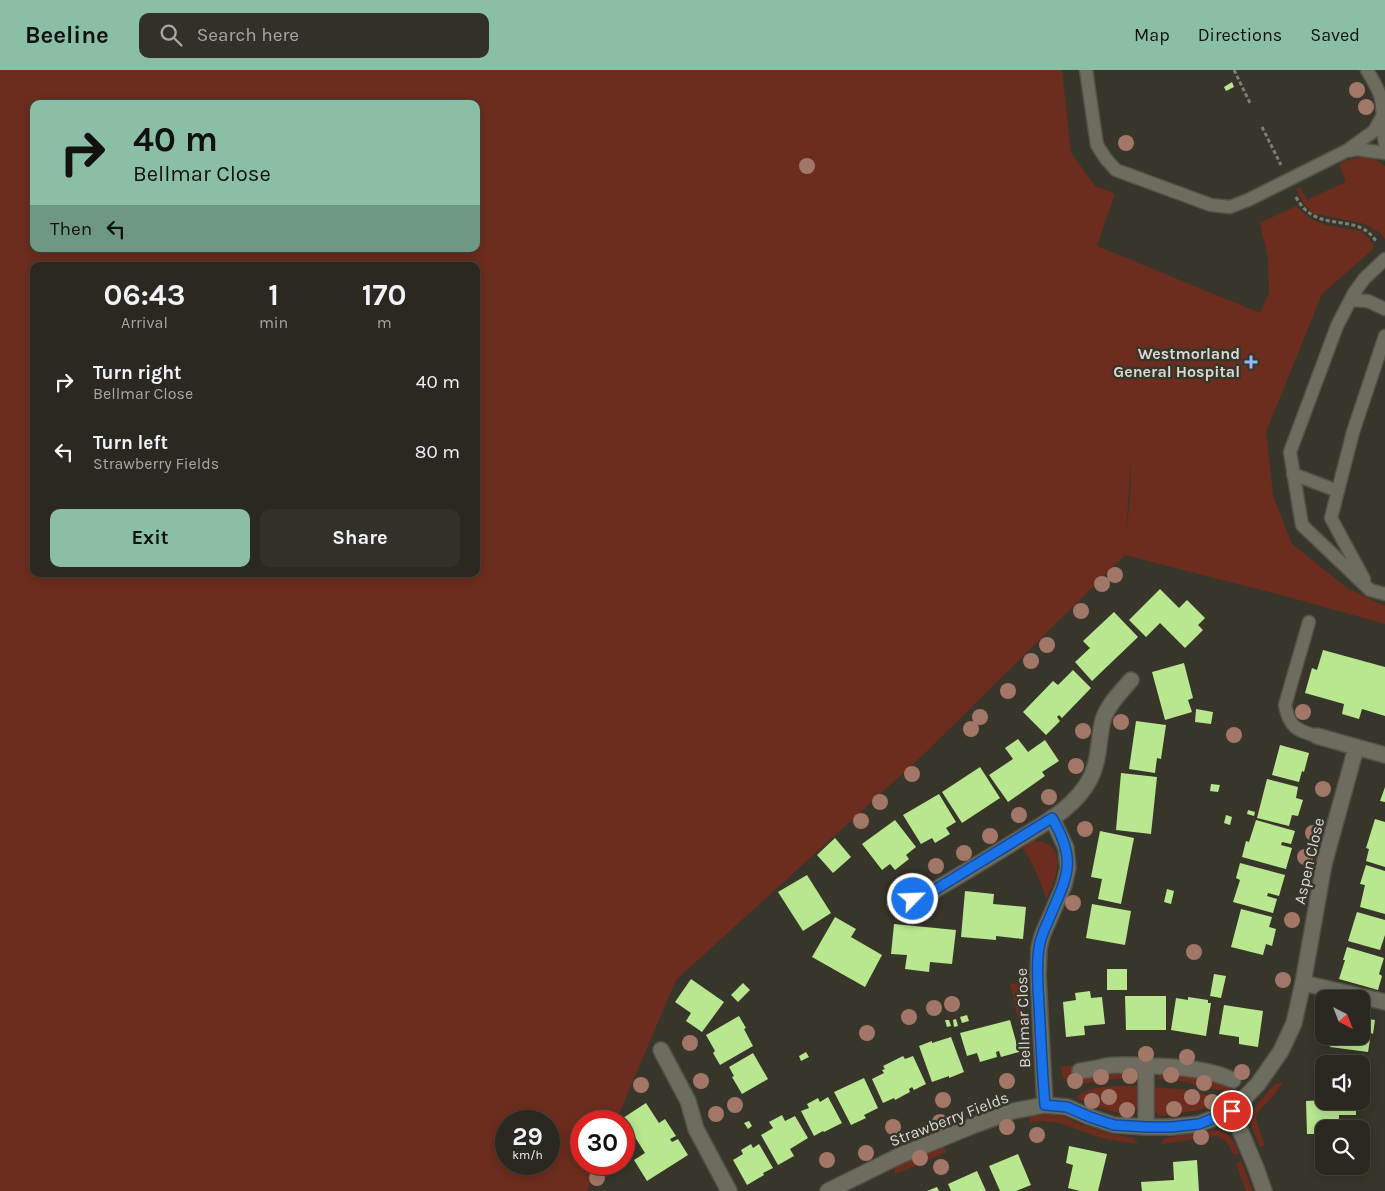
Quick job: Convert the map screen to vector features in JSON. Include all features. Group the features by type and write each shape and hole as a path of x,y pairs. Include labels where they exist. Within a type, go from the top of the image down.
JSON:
{"street":[{"path":"896,904 933,891 1052,818 1080,794 1089,781 1098,759 1103,721 1106,713 1131,680"},
{"path":"1317,736 1385,755"},
{"name":"Aspen Close","path":"1281,1051 1294,1023 1324,864 1356,748"},
{"name":"Bellmar Close","path":"1045,1105 1038,948 1064,885 1068,868 1066,848 1059,829 1052,818"},
{"path":"1303,983 1385,1002"},
{"path":"661,1050 688,1101 696,1129 729,1191"},
{"name":"Strawberry Fields","path":"828,1191 899,1156 972,1126 1014,1112 1045,1105 1067,1107 1114,1125 1172,1127 1199,1124 1232,1111 1258,1084 1281,1051"},
{"path":"1080,1072 1108,1066 1132,1065 1198,1070 1218,1074 1233,1080"},
{"path":"1146,1066 1146,1127"},
{"path":"1232,1111 1264,1191"}],"lane":[{"path":"1086,70 1097,145 1116,170 1211,205 1230,207 1248,200 1346,151 1374,131 1382,117"},
{"path":"1367,70 1381,100 1385,143"},
{"path":"1346,151 1357,149 1385,153"},
{"path":"1383,255 1364,279 1337,326 1290,452 1302,525 1370,590 1385,594"},
{"path":"1351,300 1368,302 1385,308"},
{"path":"1370,590 1331,518 1353,432 1385,336"},
{"path":"1293,474 1338,491"},
{"path":"1309,622 1286,705 1287,714 1296,729 1317,736"}],"path":[{"path":"1234,70 1251,106"},
{"path":"1262,127 1283,169"},
{"path":"1295,195 1304,209 1312,216 1321,220 1360,226 1373,235 1383,255"}],"shaded area":[{"path":"0,70 1062,70 1071,153 1095,186 1115,194 1097,246 1260,313 1269,293 1268,257 1260,223 1296,206 1311,219 1326,225 1360,231 1369,238 1374,248 1322,294 1266,432 1273,496 1292,544 1347,588 1385,606 1385,624 1125,555 923,755 676,980 621,1110 570,1110 570,1175 594,1175 587,1191 0,1191","holes":["1131,457 1130,501 1126,536"]},
{"path":"1364,156 1373,158 1385,166 1385,239 1379,232 1365,224 1312,213 1296,189 1300,187 1307,200 1346,182 1339,165 1341,162"},
{"path":"1032,841 1044,842 1056,853 1057,871 1046,899 1042,886 1023,848"},
{"path":"1021,982 1023,1048 1010,984"},
{"path":"1073,1065 1078,1079 1114,1073 1136,1075 1136,1078 1112,1079 1071,1086 1064,1077 1061,1067"},
{"path":"1166,1073 1192,1077 1231,1087 1226,1092 1181,1081 1157,1079"},
{"path":"1283,1082 1270,1100 1258,1111 1256,1117 1257,1124 1265,1145 1260,1147 1252,1127 1251,1116 1260,1101 1275,1084"},
{"path":"1139,1086 1137,1107 1132,1113 1127,1115 1100,1108 1076,1098 1081,1093 1096,1088"},
{"path":"1153,1087 1190,1090 1224,1101 1199,1110 1160,1116 1153,1107"},
{"path":"956,1112 956,1118 923,1131 918,1126"},
{"path":"1047,1114 1066,1117 1076,1123 1110,1134 1134,1138 1138,1144 1101,1137 1055,1122 1038,1121 1029,1123 1030,1117"},
{"path":"1219,1130 1232,1139 1239,1153 1234,1155 1225,1141 1216,1136 1161,1144 1164,1138"},
{"path":"943,1147 947,1152 895,1174 895,1167"},
{"path":"1241,1161 1253,1191 1246,1191 1236,1163"}],"building":[{"path":"1232,82 1234,87 1226,91 1224,87"},
{"path":"1160,589 1179,608 1187,600 1205,618 1198,625 1203,630 1185,648 1160,623 1146,637 1129,620"},
{"path":"1114,612 1138,637 1092,681 1075,662 1090,648 1083,641"},
{"path":"1323,650 1385,667 1385,716 1362,709 1359,719 1342,714 1344,704 1305,693 1312,668 1317,670"},
{"path":"1184,663 1193,698 1188,700 1192,712 1165,720 1152,672"},
{"path":"1073,670 1091,688 1062,718 1059,715 1057,717 1060,721 1046,735 1023,712 1053,681 1058,685"},
{"path":"1196,709 1213,712 1211,724 1195,722"},
{"path":"1136,721 1166,725 1161,759 1157,758 1155,773 1129,769"},
{"path":"1018,739 1028,752 1045,740 1059,761 1042,772 1045,776 1008,802 989,775 1013,759 1005,748"},
{"path":"1280,745 1309,753 1299,782 1272,775"},
{"path":"980,767 1000,798 962,823 942,792"},
{"path":"1121,773 1157,777 1151,834 1116,830"},
{"path":"1267,779 1298,787 1296,798 1303,800 1298,816 1292,815 1289,826 1257,818"},
{"path":"1211,784 1220,785 1218,792 1210,791"},
{"path":"1385,787 1385,802 1380,801"},
{"path":"939,794 956,822 946,828 950,834 935,843 932,838 921,844 903,815"},
{"path":"1248,810 1255,812 1254,816 1247,814"},
{"path":"1226,815 1232,817 1230,825 1224,823"},
{"path":"1375,819 1385,822 1385,867 1366,861 1369,849 1366,848"},
{"path":"895,820 916,847 906,855 909,859 895,870 890,864 882,870 862,844"},
{"path":"1256,820 1295,831 1291,844 1282,842 1281,845 1292,848 1286,869 1242,857 1246,841 1249,842"},
{"path":"1100,831 1134,838 1121,904 1098,899 1102,879 1091,877"},
{"path":"835,838 851,857 833,873 817,855"},
{"path":"1240,863 1285,875 1279,896 1268,893 1267,896 1277,899 1273,913 1233,902 1240,880 1236,878"},
{"path":"1366,865 1385,871 1385,914 1360,907 1365,885 1360,884"},
{"path":"807,875 831,913 803,931 778,892"},
{"path":"1167,889 1174,891 1171,904 1164,902"},
{"path":"965,891 994,894 993,904 1026,907 1023,939 996,936 996,940 961,937"},
{"path":"1092,904 1131,911 1125,945 1086,938"},
{"path":"1241,909 1272,917 1269,927 1276,929 1272,946 1266,944 1263,955 1231,947"},
{"path":"1357,912 1385,920 1385,935 1380,950 1348,941"},
{"path":"835,917 856,929 851,937 882,955 865,987 812,957"},
{"path":"894,924 956,930 952,964 930,962 929,972 905,969 907,955 891,954"},
{"path":"1347,947 1384,958 1379,974 1382,976 1378,990 1339,979"},
{"path":"1107,969 1127,969 1127,990 1107,990"},
{"path":"1214,974 1226,976 1221,998 1210,996"},
{"path":"691,979 724,1002 702,1032 686,1021 691,1013 675,1002"},
{"path":"743,983 750,990 738,1002 731,995"},
{"path":"1090,991 1091,998 1102,997 1105,1024 1084,1026 1085,1035 1066,1037 1063,1002 1076,1000 1075,993"},
{"path":"1125,996 1166,996 1166,1030 1126,1030"},
{"path":"1188,997 1208,1000 1208,1003 1211,1003 1206,1036 1171,1030 1176,998 1188,1000"},
{"path":"1224,1005 1263,1011 1258,1047 1239,1044 1239,1037 1219,1034"},
{"path":"967,1015 969,1021 962,1023 960,1017"},
{"path":"739,1016 753,1046 720,1065 706,1035"},
{"path":"956,1019 958,1026 954,1027 953,1020"},
{"path":"1370,1019 1375,1020 1373,1034 1371,1033 1370,1039"},
{"path":"945,1020 949,1020 951,1026 947,1027"},
{"path":"1010,1020 1019,1052 1001,1057 999,1051 996,1052 997,1057 980,1062 977,1053 967,1056 960,1033"},
{"path":"951,1037 964,1072 932,1082 919,1046"},
{"path":"1330,1045 1369,1045 1368,1052 1330,1047"},
{"path":"806,1052 809,1057 801,1061 799,1056"},
{"path":"753,1053 768,1079 742,1094 732,1077 734,1076 729,1067"},
{"path":"903,1056 905,1059 913,1056 926,1084 914,1090 912,1087 909,1089 910,1092 895,1100 894,1098 883,1103 872,1079 884,1073 882,1070 885,1069 883,1066"},
{"path":"864,1078 878,1108 864,1115 866,1118 851,1125 834,1092"},
{"path":"828,1097 842,1123 814,1136 801,1111 809,1108 807,1104 818,1098 820,1102"},
{"path":"1315,1100 1315,1110 1356,1110 1356,1115 1339,1115 1339,1120 1315,1120 1315,1134 1307,1134 1306,1101"},
{"path":"646,1103 659,1123 665,1119 676,1136 670,1139 672,1142 678,1139 688,1155 647,1181 635,1162 635,1159 645,1153 635,1137 635,1110"},
{"path":"782,1115 785,1121 795,1116 808,1138 790,1149 794,1156 778,1165 761,1135 773,1128 769,1122"},
{"path":"749,1121 752,1126 748,1129 744,1123"},
{"path":"751,1144 753,1148 759,1144 773,1168 747,1185 733,1160 743,1154 741,1150"},
{"path":"1069,1146 1107,1154 1098,1191 1080,1191 1068,1188 1073,1165 1066,1163"},
{"path":"1018,1154 1031,1185 1016,1191 1000,1191 989,1166"},
{"path":"1197,1160 1199,1191 1142,1191 1141,1182 1174,1180 1173,1162"},
{"path":"977,1171 986,1191 951,1191 948,1184"},
{"path":"937,1187 939,1191 927,1191"}],"place":[{"name":"Westmorland General Hospital","path":"1251,362"}],"route":[{"path":"913,899 933,891 1052,818 1059,829 1066,848 1068,868 1064,885 1038,948 1045,1105 1067,1107 1114,1125 1146,1127 1199,1124 1232,1111"}]}
